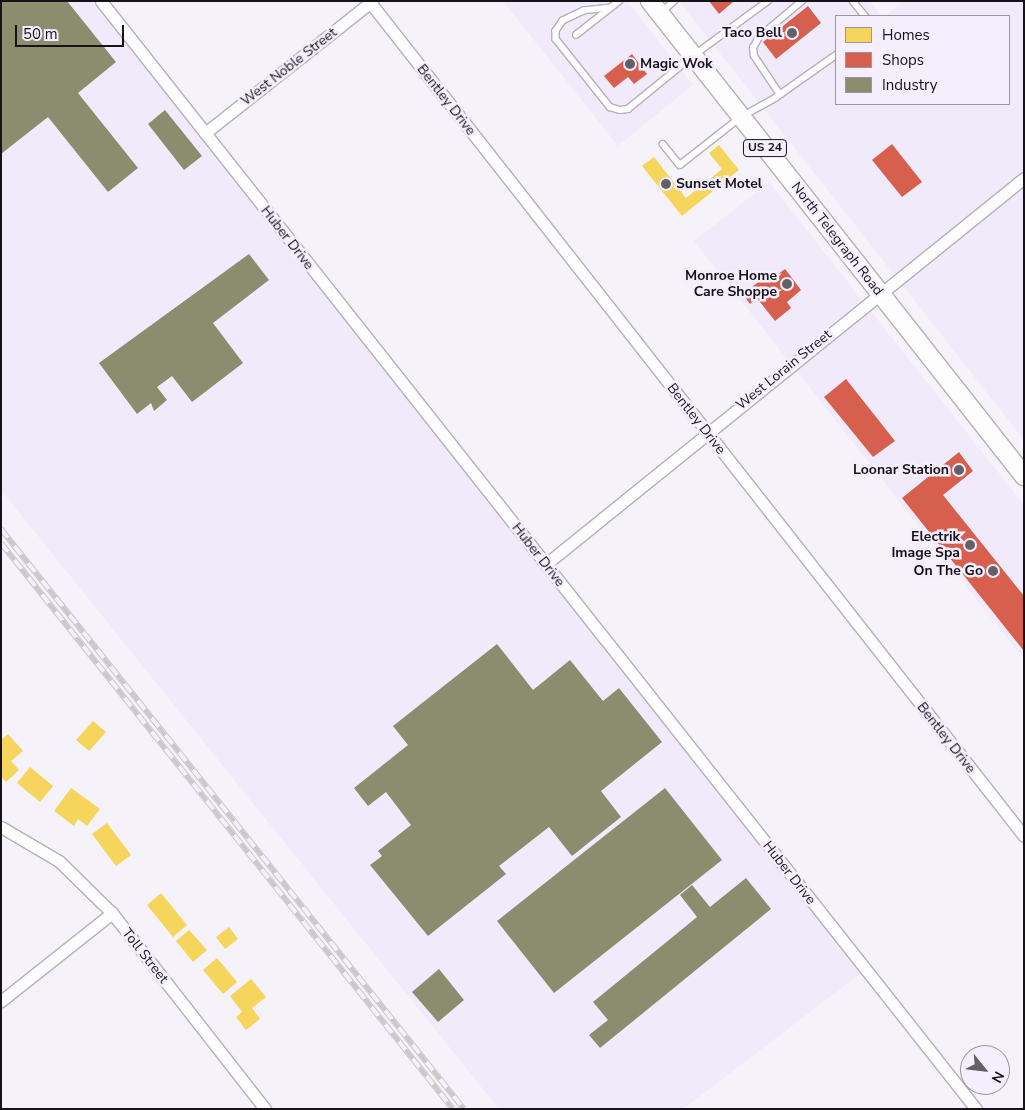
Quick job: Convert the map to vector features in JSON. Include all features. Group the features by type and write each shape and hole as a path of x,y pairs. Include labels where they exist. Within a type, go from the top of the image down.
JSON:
{"main road":[{"name":"North Telegraph Road","path":"655,8 1024,476"}],"street":[{"name":"Huber Drive","path":"101,1 976,1109"},
{"name":"West Noble Street","path":"206,133 370,2"},
{"name":"Bentley Drive","path":"370,2 706,433 1024,836"},
{"name":"West Lorain Street","path":"546,564 1024,178"},
{"name":"Toll Street","path":"1,827 58,861 112,913 265,1109"},
{"path":"1,1001 112,913"}],"lane":[{"path":"576,35 619,1"},
{"path":"655,8 674,1"},
{"path":"611,8 584,11 563,20 556,30 556,39 610,107 628,109 693,56 768,1"},
{"path":"780,95 754,56 752,48 759,37 802,1"},
{"path":"853,1 864,15"},
{"path":"663,144 680,165 741,117 780,95 835,56"}],"shaded area":[{"path":"1,1 101,1 864,971 683,1109 499,1109 1,490"},
{"path":"503,1 627,1 693,85 618,146"},
{"path":"679,1 869,1 880,15 835,15 835,105 1010,105 1010,15 886,15 904,1 1024,1 1024,440"},
{"path":"769,182 1024,505 1024,659 694,241"}],"building: Homes":[{"name":"Sunset Motel","path":"719,145 739,170 682,216 642,166 654,157 686,198 722,169 709,153"},
{"path":"93,721 106,732 89,751 76,740"},
{"path":"8,734 23,751 11,761 19,770 6,782 1,776 1,740"},
{"path":"30,767 53,786 40,802 17,783"},
{"path":"71,788 100,809 87,826 78,819 74,826 54,811"},
{"path":"107,823 131,855 116,866 92,834"},
{"path":"161,893 187,925 173,937 147,905"},
{"path":"229,927 238,939 225,949 216,937"},
{"path":"189,930 207,950 193,962 176,941"},
{"path":"217,958 237,982 223,994 203,970"},
{"path":"251,979 266,997 252,1008 260,1019 246,1030 236,1017 242,1012 230,996"}],"building: Shops":[{"path":"709,1 734,1 719,14"},
{"name":"Taco Bell","path":"808,6 821,23 776,59 763,42"},
{"name":"Magic Wok","path":"632,54 647,74 634,84 628,77 614,88 604,76"},
{"path":"892,144 922,182 902,197 872,160"},
{"path":"785,269 801,290 787,302 791,308 775,321 757,298 750,304 743,294 766,276 770,280"},
{"path":"846,379 895,441 873,457 824,397"},
{"path":"959,452 973,471 943,495 1024,596 1024,651 902,498"}],"building: Industry":[{"path":"1,1 67,1 116,62 78,93 138,168 108,192 48,117 1,154"},
{"path":"165,110 202,156 184,170 148,124"},
{"path":"249,254 269,280 213,323 243,363 192,402 172,376 157,387 167,400 154,411 151,403 137,414 99,363"},
{"path":"497,644 533,690 570,660 603,701 619,688 662,742 601,791 621,817 572,856 549,827 499,866 506,874 428,936 370,865 382,856 378,851 411,825 386,792 368,806 354,788 408,745 393,726"},
{"path":"665,788 722,860 554,993 497,921"},
{"path":"746,878 771,909 600,1048 589,1035 608,1020 593,1002 697,917 680,895 692,885 710,907"},
{"path":"439,969 464,1000 438,1022 412,992"}],"railway":[{"path":"1,529 464,1109"},
{"path":"1,543 453,1109"}],"place":[{"name":"Taco Bell","path":"792,33"},
{"name":"Magic Wok","path":"630,64"},
{"name":"Sunset Motel","path":"666,184"},
{"name":"Monroe Home Care Shoppe","path":"787,284"},
{"name":"Loonar Station","path":"959,470"},
{"name":"Electrik Image Spa","path":"970,545"},
{"name":"On The Go","path":"993,571"}]}
